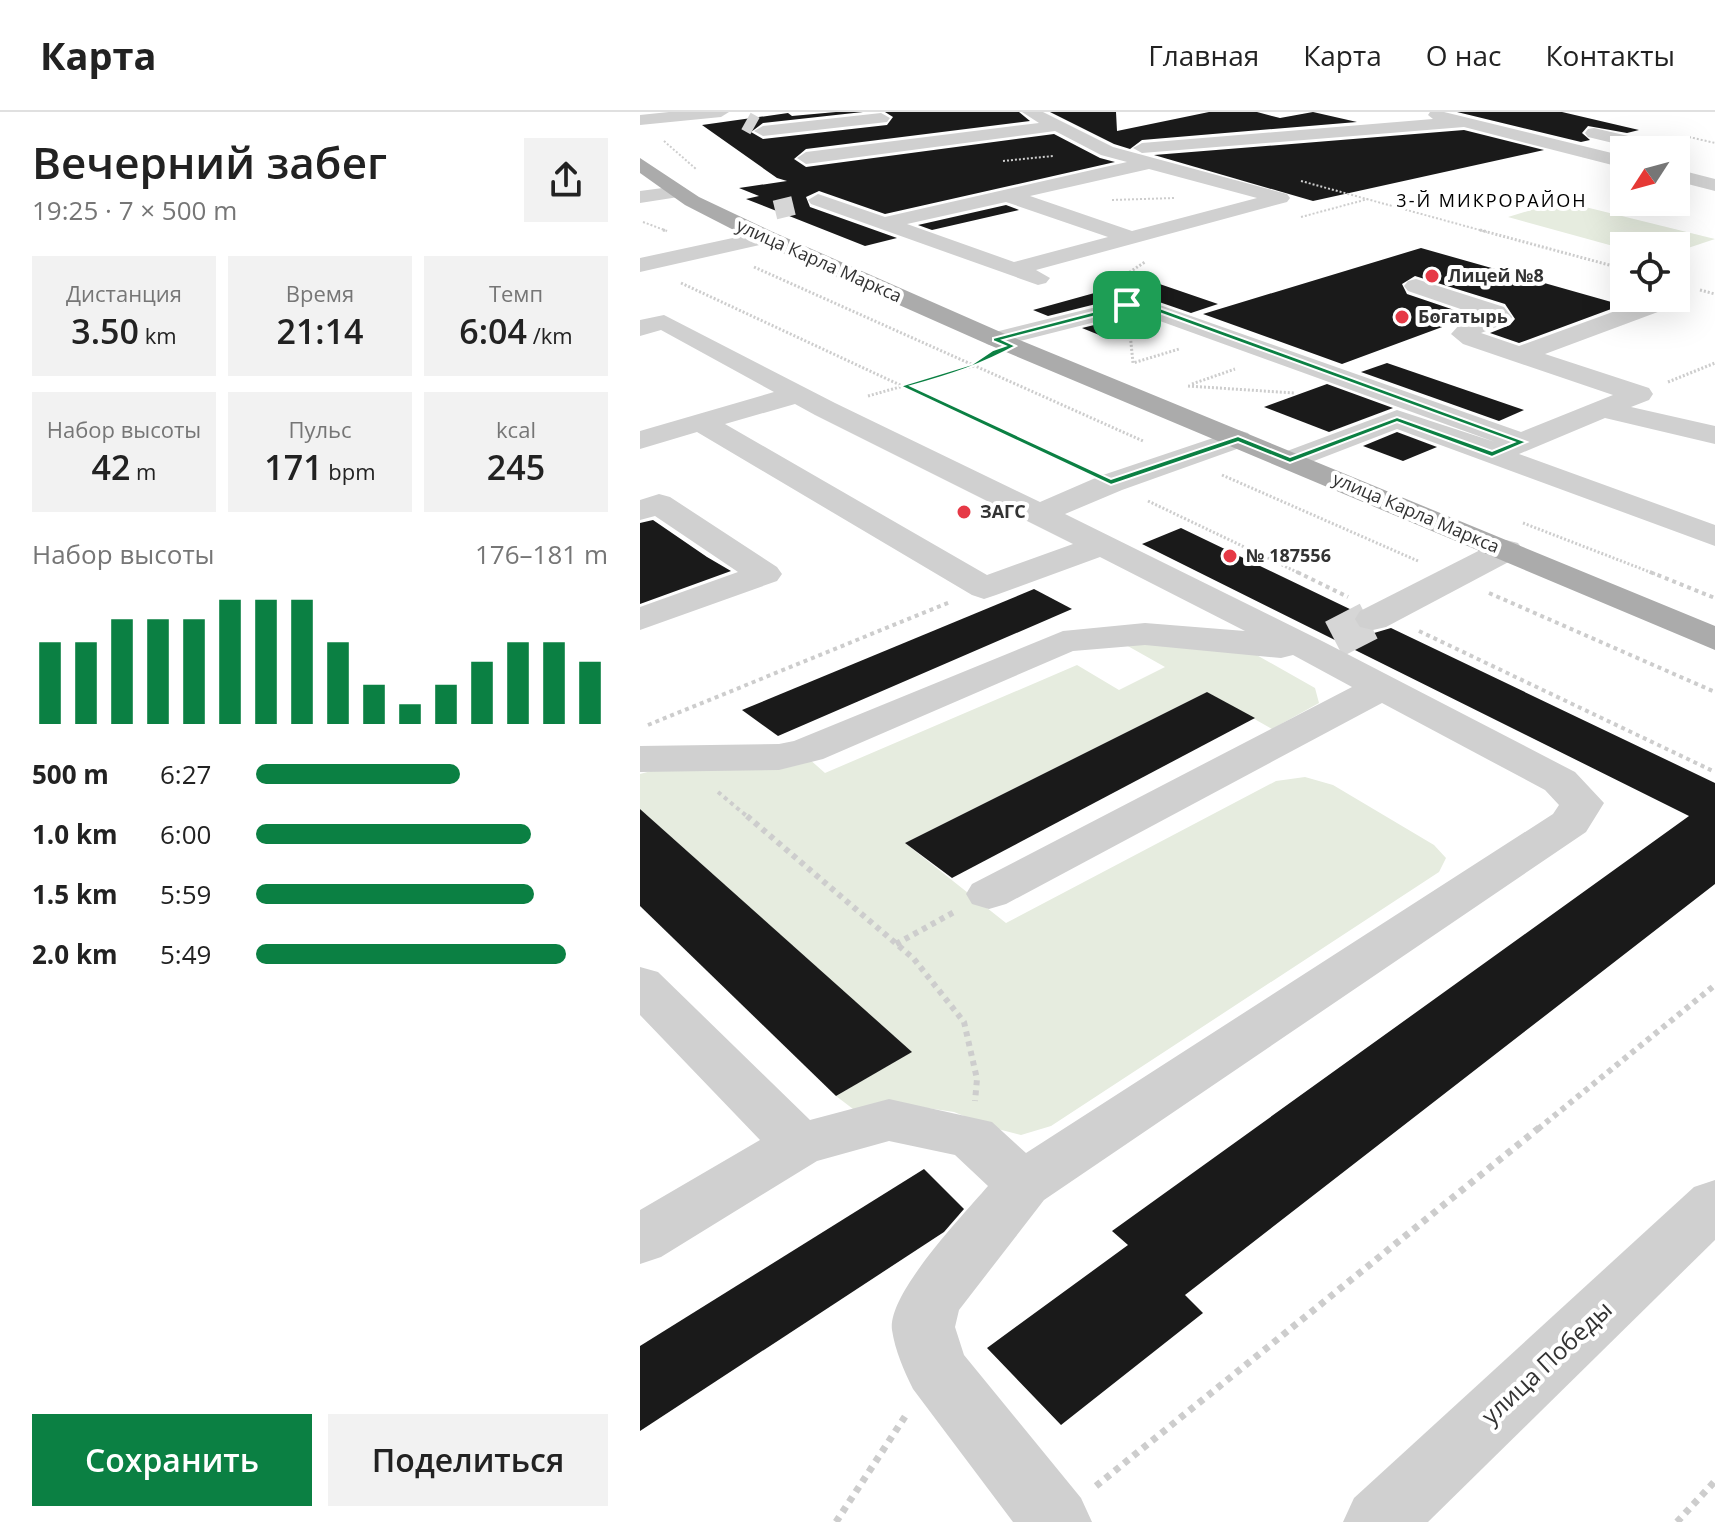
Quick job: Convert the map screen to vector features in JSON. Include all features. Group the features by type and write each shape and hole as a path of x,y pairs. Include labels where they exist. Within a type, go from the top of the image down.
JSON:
{"main road":[{"name":"улица Карла Маркса","path":"640,164 678,192 727,220 763,225 1004,343 1715,639"}],"street":[{"path":"640,120 721,112"},
{"path":"1012,269 1280,198 1107,151 1030,112"},
{"path":"1435,114 1464,117 1610,158"},
{"path":"749,122 895,117"},
{"path":"1107,151 1464,117"},
{"path":"749,122 806,158 821,192 886,223 1116,307"},
{"path":"806,158 1057,126"},
{"path":"1574,128 1610,137"},
{"path":"886,223 1151,162"},
{"path":"1690,179 1715,185"},
{"path":"640,197 678,192"},
{"path":"1007,195 1132,238"},
{"path":"641,265 763,225"},
{"path":"1416,286 1495,312 1500,317 1464,334 1639,394"},
{"path":"1004,343 1116,307 1137,304 1522,442"},
{"path":"640,310 652,325 1102,545 1322,644 1382,687 1560,781 1582,803 1570,823 1023,1184 931,1300 923,1327 936,1369 1056,1521"},
{"path":"1519,355 1636,312"},
{"path":"640,440 798,394"},
{"path":"1492,454 1639,394"},
{"path":"1603,409 1715,435"},
{"path":"1290,460 1397,419 1715,536"},
{"path":"700,422 984,588 1102,545"},
{"path":"1039,514 1111,483 1238,439"},
{"path":"640,510 659,504 765,574 640,619"},
{"path":"1378,617 1506,550"},
{"path":"640,759 779,757 808,750 1063,642 1101,633 1141,631 1322,644"},
{"path":"989,894 1382,687"},
{"path":"640,984 799,1144"},
{"path":"640,1240 799,1144 889,1120 972,1137 1023,1184"},
{"name":"улица Победы","path":"1379,1522 1715,1203"}],"path":[{"path":"1113,200 1186,198"},
{"path":"1132,238 1142,199"},
{"path":"1369,199 1610,265"},
{"path":"1077,293 1156,255"},
{"path":"641,265 1111,483 1378,617 1715,772"},
{"path":"825,409 975,365 1004,343"},
{"path":"1639,394 1715,363"},
{"path":"640,729 984,588"},
{"path":"680,759 914,959 964,1022 977,1079 972,1137"},
{"path":"896,944 989,894"},
{"path":"1056,1521 1715,985"},
{"path":"836,1522 936,1369"},
{"path":"1677,1522 1715,1481"}],"shaded area":[{"path":"1561,201 1610,213 1610,216 1622,216 1687,232 1610,232 1610,245 1508,217"},
{"path":"1690,233 1715,239 1690,247"},
{"path":"1152,641 1253,653 1315,688 1319,703 1272,729 1207,692 905,843 1006,923 1276,781 1305,777 1333,785 1434,845 1446,858 1439,872 1051,1126 1021,1135 954,1112 900,1104 857,1112 836,1096 911,1052 640,809 640,774 666,767 808,758 825,773 1077,665 1119,690 1165,667 1126,645"}],"building":[{"path":"863,112 763,123 751,132 763,139 887,125 893,117 885,112 1019,112 1030,121 806,149 794,159 806,167 1054,134 1100,158 1115,162 885,214 819,191 806,197 810,207 897,238 865,246 746,199 759,196 739,188 787,181 777,178 702,125 788,113 792,116"},
{"path":"1050,112 1116,112 1117,131 1209,112 1257,112 1280,118 1313,112 1357,122 1142,140 1130,149"},
{"path":"1457,112 1562,112 1639,130 1627,133 1588,126 1582,133 1590,140 1581,142"},
{"path":"1464,130 1544,150 1313,201 1154,155"},
{"path":"1006,205 1019,210 932,230 918,225"},
{"path":"1421,248 1610,302 1610,309 1519,343 1490,333 1510,325 1515,319 1505,304 1415,276 1402,284 1407,294 1472,316 1342,364 1203,314"},
{"path":"1145,279 1218,304 1191,313 1136,294 1048,316 1033,310"},
{"path":"1135,315 1157,323 1109,339 1082,328"},
{"path":"1387,363 1524,410 1499,421 1361,372"},
{"path":"1327,384 1393,408 1329,432 1264,407"},
{"path":"1397,432 1437,447 1403,461 1363,446"},
{"path":"653,520 731,571 640,604 640,523"},
{"path":"1181,528 1356,612 1352,621 1359,630 1374,633 1391,628 1715,783 1715,884 1185,1295 1203,1313 1061,1425 987,1348 1128,1245 1112,1231 1689,816 1142,544"},
{"path":"1034,589 1072,609 778,736 742,710"},
{"path":"1207,692 1255,718 952,878 905,843"},
{"path":"640,809 912,1052 836,1096 640,906"},
{"path":"924,1169 964,1209 944,1232 640,1431 640,1346"}],"tunnel":[{"path":"746,121 755,126"},
{"path":"775,210 800,204"},
{"path":"1334,639 1373,619"}],"place":[{"name":"Лицей №8","path":"1432,276"},
{"name":"Богатырь","path":"1402,317"},
{"name":"ЗАГС","path":"964,512"},
{"name":"№ 187556","path":"1230,556"}],"district":[{"name":"3-Й МИКРОРАЙОН","path":"1492,201"}],"route":[{"path":"1127,305 1152,308 1522,442 1492,454 1397,419 1290,460 1238,439 1111,483 904,386 975,365 995,351 1012,346 996,339 1127,305"}]}
